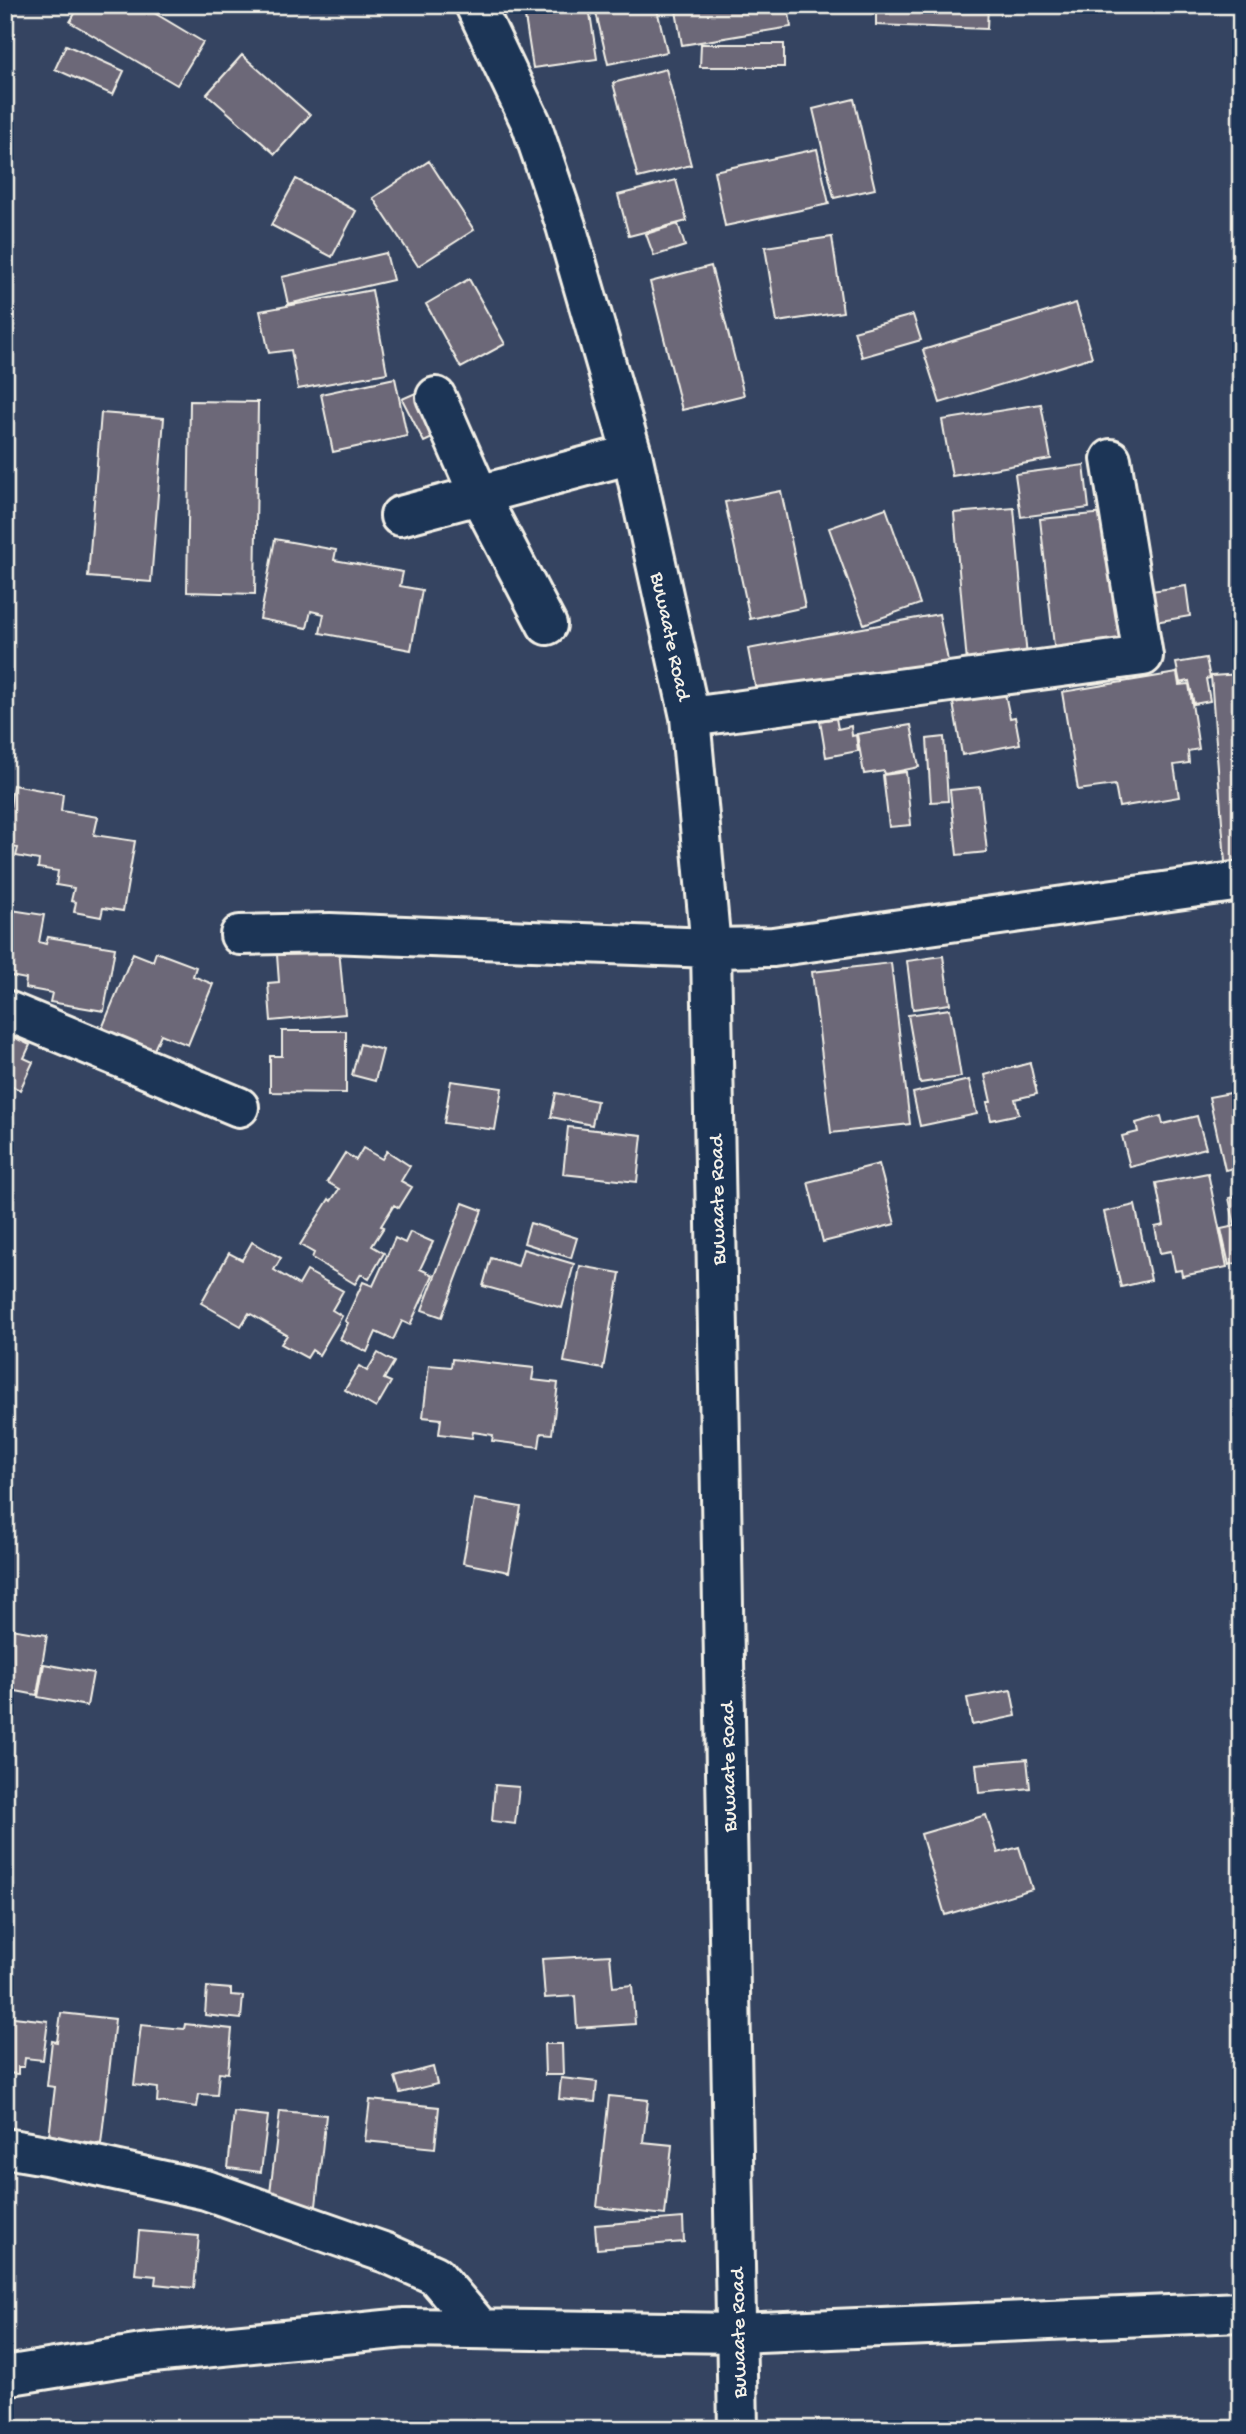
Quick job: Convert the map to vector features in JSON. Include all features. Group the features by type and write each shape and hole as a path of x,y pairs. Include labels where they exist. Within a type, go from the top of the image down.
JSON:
{"street":[{"name":"Buwaate Road","path":"475,5 531,123 593,314 632,453 690,717 711,948 738,2429"},
{"path":"436,397 479,495 547,625"},
{"path":"400,516 632,453"},
{"path":"690,717 1143,656 1111,459"},
{"path":"240,935 330,933 711,948 773,947 1241,881"},
{"path":"5,1010 239,1107"},
{"path":"5,2148 206,2190 386,2253 435,2275 480,2328"},
{"path":"5,2376 142,2354 405,2328 738,2333 1241,2312"}],"building":[{"path":"80,5 141,5 203,42 177,85 70,22"},
{"path":"150,5 165,5 157,13"},
{"path":"607,5 656,5 667,52 608,64 595,8"},
{"path":"675,5 788,5 791,27 682,45"},
{"path":"876,5 988,5 987,29 876,25"},
{"path":"589,7 597,59 533,68 525,17"},
{"path":"701,44 784,44 784,67 700,67"},
{"path":"66,45 124,71 113,95 55,69"},
{"path":"242,55 310,115 275,154 207,94"},
{"path":"666,69 691,165 638,178 613,83"},
{"path":"854,99 875,189 834,198 813,109"},
{"path":"817,149 829,204 725,226 714,171"},
{"path":"429,161 474,230 418,266 373,198"},
{"path":"296,179 356,211 332,257 271,225"},
{"path":"676,180 687,221 629,236 618,195"},
{"path":"678,224 685,246 654,256 646,234"},
{"path":"832,237 843,312 777,322 765,247"},
{"path":"386,253 393,280 288,304 282,277"},
{"path":"711,266 744,395 682,410 650,282"},
{"path":"469,279 505,344 461,368 426,304"},
{"path":"372,290 387,373 298,389 291,350 269,353 260,311"},
{"path":"1076,303 1092,357 940,403 923,350"},
{"path":"913,315 921,340 862,357 854,331"},
{"path":"395,378 407,436 333,452 321,394"},
{"path":"418,392 439,435 424,442 402,399"},
{"path":"190,401 258,402 255,594 187,592"},
{"path":"1041,404 1051,459 952,476 942,420"},
{"path":"101,413 164,418 151,582 88,577"},
{"path":"1084,465 1089,508 1021,517 1015,474"},
{"path":"781,491 805,607 750,619 725,502"},
{"path":"886,508 920,604 864,624 829,528"},
{"path":"1014,508 1027,658 967,663 954,513"},
{"path":"1106,513 1121,648 1055,655 1040,519"},
{"path":"275,539 336,550 334,560 403,572 400,586 422,590 411,650 320,633 324,614 311,611 307,628 260,619"},
{"path":"1186,586 1190,616 1149,623 1144,592"},
{"path":"939,614 949,666 758,701 748,649"},
{"path":"1206,658 1210,678 1206,679 1210,701 1194,704 1189,681 1180,683 1176,663"},
{"path":"1177,673 1179,685 1189,684 1199,749 1188,751 1189,763 1174,765 1179,797 1119,807 1115,785 1078,790 1062,692"},
{"path":"1241,674 1241,861 1225,862 1211,676"},
{"path":"1005,694 1010,718 1015,717 1020,744 962,755 953,703"},
{"path":"836,718 838,729 851,726 852,736 856,735 858,751 826,757 820,721"},
{"path":"911,725 919,767 885,774 884,771 864,774 857,734"},
{"path":"944,737 948,801 931,802 927,739"},
{"path":"906,772 911,825 889,827 883,775"},
{"path":"13,785 63,794 61,811 98,817 94,835 135,841 123,911 103,908 101,917 74,912 76,902 71,901 74,888 56,885 58,871 38,868 39,860 16,856 18,848 5,846"},
{"path":"980,787 987,852 957,855 950,790"},
{"path":"5,909 44,915 39,942 46,944 48,937 115,948 104,1011 50,1002 52,993 25,988 26,979 5,975"},
{"path":"339,949 345,1014 271,1021 268,983 279,982 277,955"},
{"path":"156,952 196,967 193,976 213,984 188,1045 161,1034 153,1052 101,1031 133,953 153,961"},
{"path":"943,956 950,1004 913,1009 907,961"},
{"path":"891,963 910,1124 831,1133 812,972"},
{"path":"950,1009 961,1077 920,1083 908,1015"},
{"path":"282,1031 346,1031 346,1093 270,1092 270,1056 282,1056"},
{"path":"5,1033 30,1045 24,1058 33,1062 20,1090 5,1083"},
{"path":"360,1044 383,1050 375,1081 352,1075"},
{"path":"1030,1063 1037,1094 1015,1099 1019,1114 991,1120 987,1102 991,1102 985,1075"},
{"path":"969,1080 977,1114 920,1126 913,1093"},
{"path":"451,1081 502,1088 495,1130 444,1123"},
{"path":"1241,1091 1241,1167 1225,1170 1209,1097"},
{"path":"556,1093 597,1101 592,1125 551,1117"},
{"path":"1161,1116 1163,1124 1197,1116 1206,1148 1130,1167 1122,1136 1138,1132 1136,1123"},
{"path":"568,1127 642,1135 637,1182 563,1174"},
{"path":"363,1148 382,1159 387,1151 410,1166 401,1181 412,1187 399,1208 394,1205 381,1226 384,1227 372,1246 384,1253 369,1279 361,1274 355,1284 312,1258 314,1253 300,1245 329,1199 331,1201 339,1189 327,1182 345,1153 356,1160"},
{"path":"879,1164 895,1224 823,1242 808,1182"},
{"path":"1208,1173 1227,1267 1182,1276 1181,1270 1175,1271 1171,1251 1160,1253 1155,1227 1164,1225 1156,1183"},
{"path":"1241,1196 1241,1267 1237,1268 1237,1263 1229,1265 1221,1229 1235,1226 1229,1198"},
{"path":"463,1203 482,1210 442,1317 422,1310"},
{"path":"1135,1205 1151,1280 1121,1287 1104,1212"},
{"path":"530,1223 577,1238 571,1258 524,1243"},
{"path":"410,1232 433,1242 420,1269 433,1275 410,1325 402,1321 393,1340 376,1332 367,1352 340,1339 363,1282 373,1286 395,1238 405,1243"},
{"path":"252,1242 281,1258 274,1270 299,1285 307,1271 343,1291 332,1310 342,1316 319,1355 312,1350 307,1358 281,1344 287,1335 249,1313 241,1326 201,1303 229,1253 242,1260"},
{"path":"523,1249 574,1264 562,1308 483,1286 491,1258 518,1266"},
{"path":"580,1266 620,1273 603,1369 564,1362"},
{"path":"378,1353 394,1362 384,1379 391,1382 376,1408 345,1390 359,1366 367,1371"},
{"path":"452,1359 534,1368 532,1380 558,1383 552,1434 541,1433 539,1447 492,1441 493,1435 473,1432 472,1438 439,1434 441,1419 423,1417 429,1365 451,1367"},
{"path":"474,1499 521,1507 509,1572 463,1563"},
{"path":"5,1628 47,1635 37,1695 5,1689"},
{"path":"44,1664 93,1673 87,1706 38,1697"},
{"path":"1011,1690 1016,1716 972,1725 967,1698"},
{"path":"1027,1759 1030,1788 979,1793 976,1764"},
{"path":"495,1785 519,1787 515,1824 492,1821"},
{"path":"986,1815 998,1853 1019,1847 1032,1889 945,1915 921,1834"},
{"path":"610,1955 613,1987 632,1985 635,2024 577,2028 575,1996 545,1998 542,1959"},
{"path":"207,1987 231,1989 231,1995 243,1996 241,2019 205,2015"},
{"path":"61,2013 115,2019 101,2144 49,2137 55,2087 47,2086 52,2041 57,2042"},
{"path":"5,2016 48,2021 43,2060 25,2058 24,2067 18,2067 18,2074 5,2073"},
{"path":"185,2024 232,2029 228,2073 219,2072 217,2095 199,2094 197,2107 157,2102 158,2088 134,2085 141,2025 184,2029"},
{"path":"544,2044 562,2044 563,2075 545,2075"},
{"path":"433,2067 437,2084 400,2093 395,2077"},
{"path":"561,2078 597,2082 595,2102 559,2099"},
{"path":"609,2096 648,2100 643,2142 672,2145 665,2215 597,2207"},
{"path":"370,2100 439,2107 435,2148 365,2141"},
{"path":"280,2111 326,2115 316,2206 269,2201"},
{"path":"234,2112 268,2116 261,2172 228,2168"},
{"path":"683,2218 684,2242 597,2249 595,2225"},
{"path":"139,2231 199,2236 194,2288 155,2284 156,2276 135,2274"}]}
